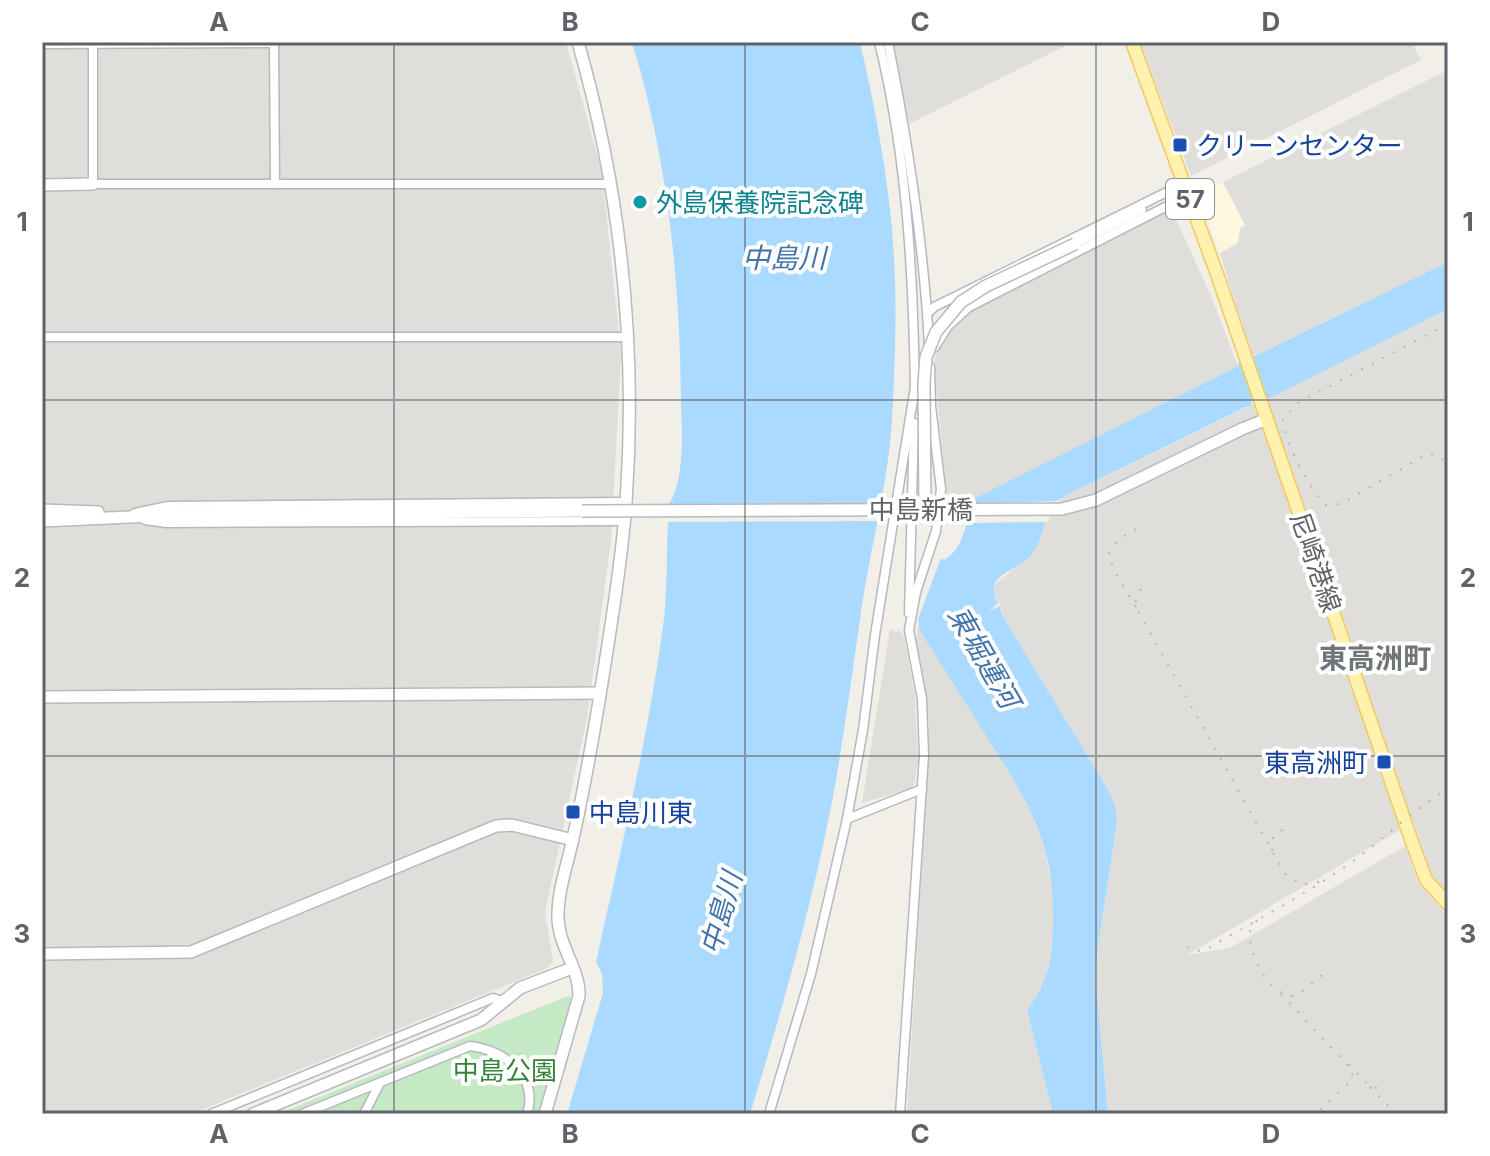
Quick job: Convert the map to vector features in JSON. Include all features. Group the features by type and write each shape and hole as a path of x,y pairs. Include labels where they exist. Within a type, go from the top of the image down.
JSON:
{"main road":[{"name":"57","path":"1132,42 1185,188"},
{"name":"尼崎港線","path":"1185,188 1417,856 1426,880 1448,904"}],"street":[{"path":"42,44 274,42 275,184"},
{"path":"545,1114 578,1006 579,987 560,939 558,917 600,693 626,502 628,337 621,251 611,184 578,42"},
{"path":"879,42 895,118 912,270 915,387 908,594 909,630 924,723 900,1114"},
{"path":"888,42 906,130 928,313 931,406 941,489 936,531 916,592 909,630"},
{"path":"93,44 93,184"},
{"path":"42,185 611,184"},
{"path":"928,313 952,298 1173,189 1185,188"},
{"path":"952,298 935,314 944,321 957,317 1002,288 1177,201 1185,188"},
{"path":"925,510 924,383 926,357 936,332 961,302 986,286 1185,188"},
{"path":"930,362 936,343 957,317"},
{"path":"42,337 628,337"},
{"path":"769,1114 811,974 847,819 915,387"},
{"name":"中島新橋","path":"44,517 1062,509 1121,489 1267,419"},
{"path":"134,516 168,506 626,502"},
{"path":"134,516 166,523 624,521"},
{"path":"42,697 600,693"},
{"path":"847,819 922,789"},
{"path":"42,954 183,954 496,826 512,825 573,840"},
{"path":"253,1114 481,1020 520,988 572,968"},
{"path":"211,1114 493,998 505,1002"},
{"path":"302,1114 474,1047 491,1051 517,1067 530,1095 527,1114"},
{"path":"364,1114 380,1082"}],"shaded area":[{"path":"42,42 566,42 602,173 621,354 611,540 587,718 545,912 553,960 548,968 191,1114 42,1114"},
{"path":"893,42 1073,42 909,124"},
{"path":"1140,42 1423,42 1414,47 1421,60 1191,176"},
{"path":"1448,70 1448,262 1257,355 1251,355 1220,253 1238,243 1240,228 1245,225 1223,182"},
{"path":"1223,182 1245,225 1240,229 1238,243 1220,253 1199,198 1202,193"},
{"path":"1171,208 1211,296 1238,366 973,499 947,502 934,361 940,340 974,307"},
{"path":"1448,309 1448,896 1432,879 1414,822 1187,955 1230,948 1405,846 1418,883 1448,916 1448,1114 1108,1114 1096,983 1097,953 1117,823 1116,808 1109,791 1002,615 1002,608 992,592 993,586 1034,552 1050,505 1057,500"},
{"path":"918,625 1028,802 1043,841 1054,898 1053,945 1045,984 1027,1010 1053,1114 907,1114 929,753 929,721 916,642"},
{"path":"890,629 899,630 904,637 915,697 918,761 914,785 910,789 862,803"}],"green space":[{"name":"中島公園","path":"568,996 573,999 538,1114 278,1114"}],"water":[{"name":"中島川","path":"632,42 860,42 877,122 889,203 894,257 895,359 887,468 825,837 796,957 750,1114 567,1114 603,993 602,974 596,962 651,706 664,619 669,504 678,482 681,455 678,312 670,221 655,131"},
{"name":"東堀運河","path":"1448,262 1448,309 1272,397 1267,399 1263,391 1252,395 1251,406 1057,500 1050,505 1033,553 994,585 998,603 989,611 1000,606 1002,615 1109,791 1116,808 1117,823 1097,953 1096,983 1108,1114 1053,1114 1027,1010 1045,980 1052,950 1049,869 1044,845 1026,802 920,631 918,619 941,558 944,560 951,555 961,541 973,499 1238,366 1240,360 1257,355"}],"pier":[{"path":"1061,501 1052,509 1048,522 961,523 967,503"},
{"path":"885,503 882,521 664,522 665,504"}],"railway":[{"path":"1448,324 1298,403 1283,419 1287,439 1298,464 1326,505 1341,504 1429,453 1441,457 1448,468"},
{"path":"1136,607 1113,569 1109,553 1118,540 1143,525"},
{"path":"1141,589 1136,601 1138,611 1285,874 1303,885 1323,881"},
{"path":"1187,947 1194,951 1205,950 1296,898 1349,864 1448,789"},
{"path":"1272,851 1273,837 1290,824"},
{"path":"1257,920 1249,933 1253,954 1263,974 1278,990 1297,996 1327,971"},
{"path":"1281,994 1353,1071 1351,1081 1320,1110"},
{"path":"1349,1064 1370,1087 1378,1088"},
{"path":"1370,1087 1396,1114"}],"place":[{"name":"クリーンセンター","path":"1180,145"},
{"name":"外島保養院記念碑","path":"640,202"},
{"name":"東高洲町","path":"1384,762"},
{"name":"中島川東","path":"573,812"}],"district":[{"name":"東高洲町","path":"1375,658"}]}
